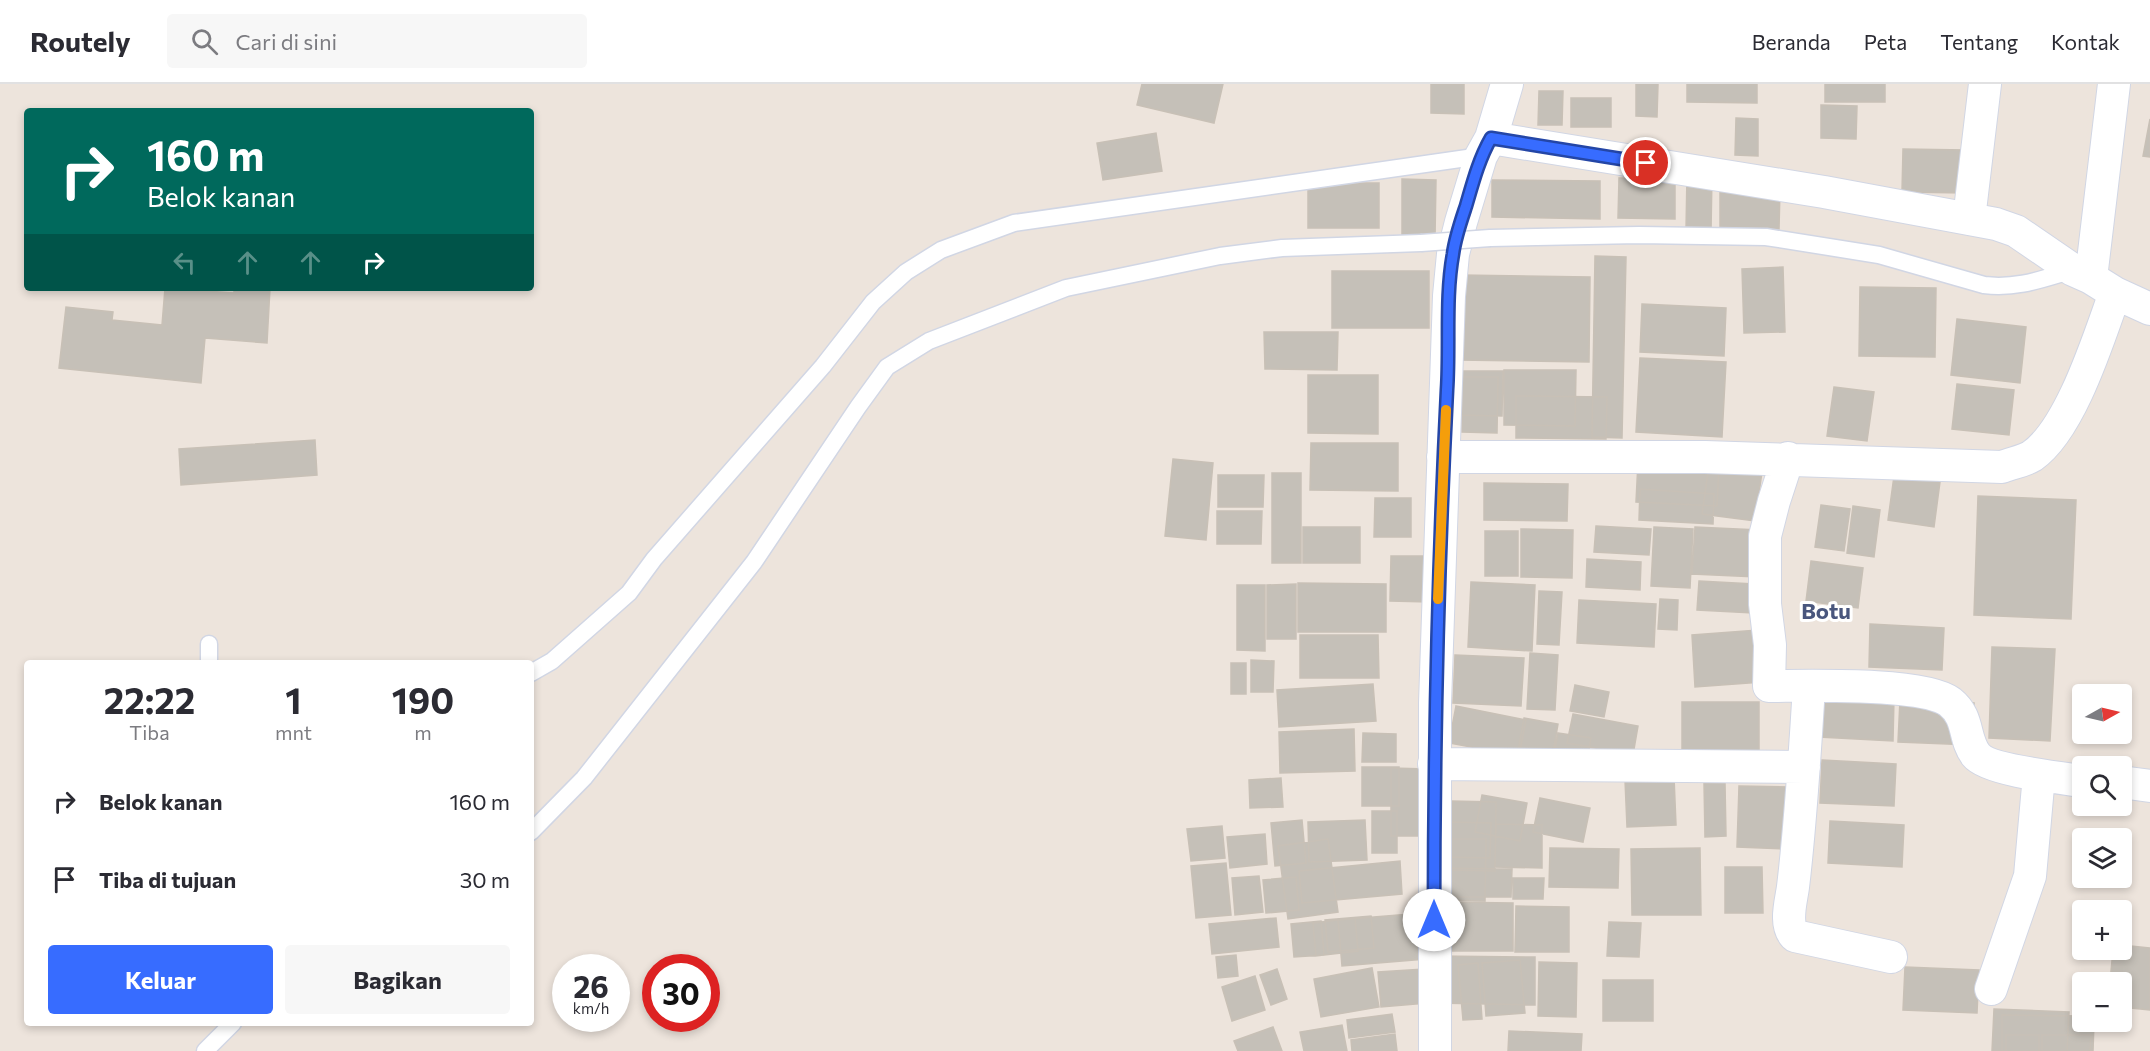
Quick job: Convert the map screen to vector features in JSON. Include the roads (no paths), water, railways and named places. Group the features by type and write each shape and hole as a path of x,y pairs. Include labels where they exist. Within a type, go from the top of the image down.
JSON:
{"street":[{"path":"1435,1051 1434,764 1443,457 1448,388 1449,296 1453,254 1507,84"},
{"path":"1969,219 1985,84"},
{"path":"1443,457 1705,456 2002,467 2031,457 2049,442 2073,400 2087,369 2093,280 2114,84"},
{"path":"1486,147 1824,192 1996,224 2016,231 2093,280 2150,309"},
{"path":"1788,458 1765,536 1765,604 1770,645 1769,686 1855,686 1930,693 1950,702 1964,717 1976,755 1985,762 2038,775 2072,780"},
{"path":"1809,686 1797,849 1789,915 1790,931 1795,936 1891,957"},
{"path":"1434,764 1804,766"},
{"path":"1991,989 2030,876 2038,775"},
{"path":"2132,784 2150,786"}],"lane":[{"path":"534,670 552,661 629,593 654,559 823,366 873,302 906,272 941,250 1014,223 1486,147"},
{"path":"534,829 584,778 754,562 887,367 929,341 1066,288 1221,256 1282,248 1421,243 1490,237 1639,235 1766,237 1880,255 1984,285 2002,287 2093,280"},
{"path":"208,644 209,660"},
{"path":"205,1051 230,1026"}],"district":[{"name":"Botu","path":"1826,610"}]}
